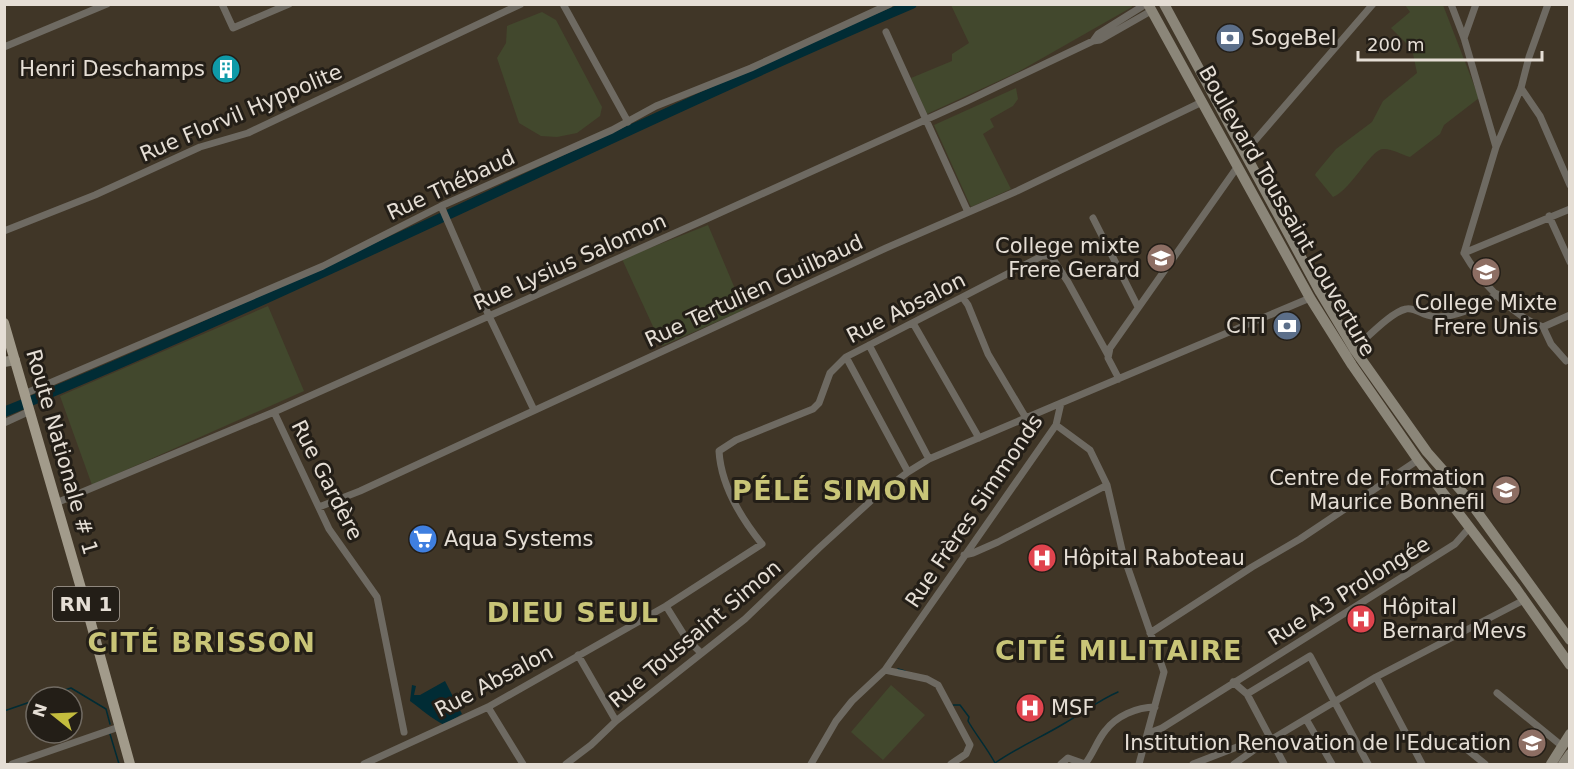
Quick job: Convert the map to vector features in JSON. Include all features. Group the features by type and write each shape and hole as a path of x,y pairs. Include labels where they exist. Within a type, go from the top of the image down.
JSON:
{"main road":[{"name":"Boulevard Toussaint Louverture","path":"1165,5 1320,292 1354,349 1427,452 1465,495 1567,632"},
{"path":"1149,7 1165,5"},
{"name":"Boulevard Toussaint Louverture","path":"1149,7 1310,298 1352,365 1418,460 1470,527 1569,664"},
{"path":"1310,298 1320,292"},
{"name":"Route Nationale # 1","path":"4,323 10,361 27,403 130,765"},
{"path":"1524,600 1535,592"},
{"path":"1563,765 1569,734"},
{"path":"1551,765 1566,750"}],"street":[{"path":"4,47 107,4"},
{"path":"222,4 233,28 289,4"},
{"name":"Rue Florvil Hyppolite","path":"4,231 95,195 200,147 248,133 521,4"},
{"path":"563,4 628,122"},
{"name":"Rue Thébaud","path":"4,423 27,403 628,122 656,106 751,68 890,4"},
{"path":"1245,152 1373,4"},
{"path":"1451,4 1464,38 1497,147"},
{"path":"1464,38 1476,4"},
{"path":"1548,4 1529,57 1521,88 1497,147 1464,253 1474,270 1497,294 1531,323 1543,327 1569,315"},
{"name":"Rue Lysius Salomon","path":"56,503 274,412 925,120 1093,41 1100,40 1149,7"},
{"path":"886,32 968,212"},
{"path":"1521,88 1540,116 1569,185"},
{"name":"Rue Tertulien Guilbaud","path":"319,507 360,491 1090,156 1202,102"},
{"path":"1119,379 1108,355 1110,348 1238,166"},
{"path":"442,208 489,316 534,410"},
{"path":"1464,253 1569,209"},
{"path":"1549,216 1569,262"},
{"path":"1093,218 1138,307"},
{"name":"Rue Absalon","path":"364,765 488,707 666,606 762,544 750,529 729,492 719,462 719,451 736,440 813,409 819,403 830,374 846,357 1042,256 1051,256 1108,355"},
{"path":"1354,349 1396,313 1407,308 1436,317 1463,312 1482,305 1497,294"},
{"path":"963,298 988,354 1026,418"},
{"name":"Rue Frères Simmonds","path":"811,765 836,721 852,701 885,670 1056,425 1061,403 1310,298"},
{"path":"913,323 980,438"},
{"path":"1543,327 1551,344 1566,361"},
{"path":"869,345 929,459"},
{"path":"846,357 908,472"},
{"name":"Rue Toussaint Simon","path":"566,765 616,721 745,619 875,497 908,472 929,459 1061,403"},
{"name":"Rue Gardère","path":"274,412 329,529 377,597 404,732"},
{"path":"1056,425 1090,450 1107,485 1124,554 1164,672 1139,765"},
{"path":"1150,633 1300,539 1418,460"},
{"path":"964,555 998,542 1107,485"},
{"name":"Rue A3 Prolongée","path":"1149,733 1162,728 1455,544 1470,527"},
{"path":"1234,765 1257,748 1335,700 1524,600"},
{"path":"666,606 700,653"},
{"path":"578,655 616,721"},
{"path":"1247,694 1310,656 1368,765"},
{"path":"885,670 927,679 939,685 969,741 969,750 951,765"},
{"path":"1376,677 1422,765"},
{"path":"1233,682 1247,694 1284,765"},
{"path":"1497,693 1566,750"},
{"path":"488,707 524,765"},
{"path":"1060,765 1068,758 1086,764 1106,729 1130,712 1144,707 1155,707"},
{"path":"1306,719 1332,765"},
{"path":"12,765 119,727"},
{"path":"1459,743 1485,765"},
{"path":"1193,765 1237,747 1257,748"}],"green space":[{"path":"1131,4 1132,7 1018,72 927,114 911,78 952,61 952,54 969,43 951,5"},
{"path":"1405,5 1443,5 1479,98 1444,125 1440,134 1410,157 1389,150 1378,151 1347,186 1333,197 1315,175 1316,173 1336,149 1372,122 1383,101 1417,73 1412,49 1391,28 1410,12"},
{"path":"542,12 556,20 602,107 600,116 577,133 557,137 541,136 519,123 497,58 506,43 507,26"},
{"path":"1016,88 1018,99 1013,106 990,119 994,127 983,134 1011,189 971,207 934,125"},
{"path":"708,225 744,310 662,346 622,259"},
{"path":"268,306 304,391 92,485 60,396"},
{"path":"891,685 925,715 883,760 851,732"}],"water":[{"path":"445,681 462,714 444,725 410,701 412,685 416,686 414,695 420,695"}],"waterway":[{"path":"4,412 233,313 685,105 912,4"},
{"path":"898,669 905,671"},
{"path":"953,705 960,705 969,717 968,721 995,763 1118,692"},
{"path":"84,696 106,709 110,724"},
{"path":"4,711 24,704"},
{"path":"110,734 119,764"}],"place":[{"name":"SogeBel","path":"1230,38"},
{"name":"Henri Deschamps","path":"226,69"},
{"name":"College mixte Frere Gerard","path":"1161,258"},
{"name":"College Mixte Frere Unis","path":"1486,272"},
{"name":"CITI","path":"1287,326"},
{"name":"Centre de Formation Maurice Bonnefil","path":"1506,490"},
{"name":"Aqua Systems","path":"423,539"},
{"name":"Hôpital Raboteau","path":"1042,558"},
{"name":"Hôpital Bernard Mevs","path":"1361,619"},
{"name":"MSF","path":"1030,708"},
{"name":"Institution Renovation de l'Education","path":"1532,743"}],"district":[{"name":"PÉLÉ SIMON","path":"832,490"},
{"name":"DIEU SEUL","path":"573,612"},
{"name":"CITÉ BRISSON","path":"202,642"},
{"name":"CITÉ MILITAIRE","path":"1119,650"}]}
